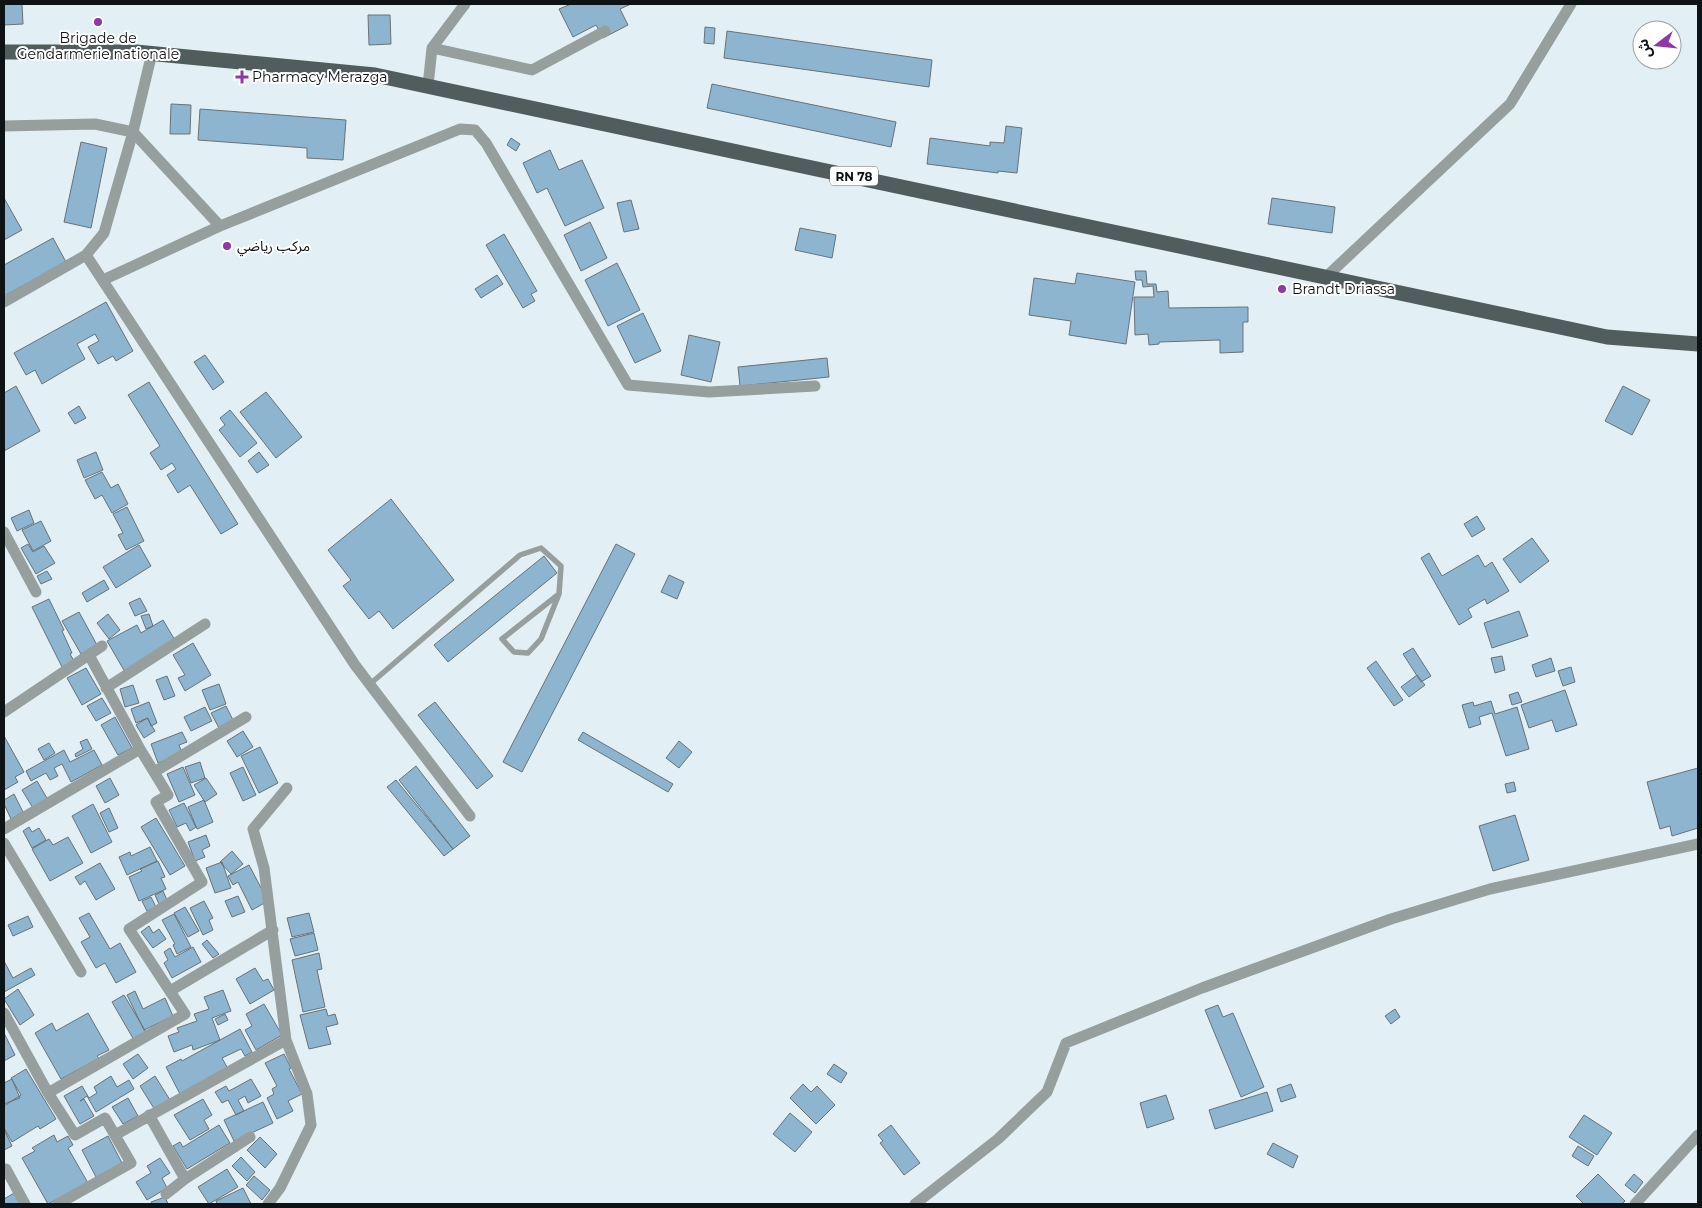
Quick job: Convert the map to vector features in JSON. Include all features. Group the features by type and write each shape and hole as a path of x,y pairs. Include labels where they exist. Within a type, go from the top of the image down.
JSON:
{"main road":[{"name":"RN 78","path":"4,52 136,52 375,75 1607,337 1698,344"}],"street":[{"path":"428,86 432,48 465,4"},
{"path":"1326,277 1510,104 1571,4"},
{"path":"432,48 532,70 605,31"},
{"path":"4,302 86,255 104,233 133,132 152,53"},
{"path":"4,126 95,124 133,132 220,226"},
{"path":"103,280 220,226 460,129 475,130 486,143 628,385 709,392 815,386"},
{"path":"86,255 350,657 470,816"},
{"path":"4,532 36,592"},
{"path":"106,688 205,624"},
{"path":"4,712 102,646"},
{"path":"48,1093 185,1014 129,928 202,882 156,802 168,795 88,655"},
{"path":"154,772 246,717"},
{"path":"4,829 140,749"},
{"path":"268,1204 280,1188 311,1124 307,1094 286,1040 264,868 253,829 287,788"},
{"path":"4,843 81,972"},
{"path":"915,1204 998,1139 1047,1092 1066,1042 1202,988 1391,919 1490,889 1698,844"},
{"path":"170,992 273,930"},
{"path":"4,1013 48,1093 75,1135 105,1118 130,1163 58,1204"},
{"path":"115,1135 286,1040"},
{"path":"149,1115 185,1179"},
{"path":"1635,1204 1698,1135"},
{"path":"166,1194 185,1179 250,1138"},
{"path":"4,1170 6,1169 25,1204"}],"lane":[{"path":"370,684 520,555 541,548 561,566 559,594 541,639 528,653 514,652 502,639 559,594"}],"building":[{"path":"4,4 22,4 23,24 4,25"},
{"path":"571,4 631,4 620,9 628,25 603,38 596,25 573,37 559,9"},
{"path":"368,15 390,15 391,44 369,45"},
{"path":"705,27 715,28 714,44 704,43"},
{"path":"727,31 932,60 929,87 724,58"},
{"path":"712,84 896,122 891,147 707,108"},
{"path":"171,104 191,105 190,134 170,134"},
{"path":"200,109 346,120 343,160 307,158 307,148 198,140"},
{"path":"1006,126 1022,128 1017,173 998,171 998,173 927,164 930,138 990,146 990,142 1004,143"},
{"path":"511,138 520,144 516,151 507,145"},
{"path":"81,142 107,148 91,228 64,222"},
{"path":"550,150 559,170 582,160 604,208 565,226 547,188 537,193 523,163"},
{"path":"4,198 22,230 4,240"},
{"path":"1272,198 1335,207 1332,233 1268,224"},
{"path":"631,200 639,229 624,232 617,203"},
{"path":"590,222 607,258 581,271 564,235"},
{"path":"800,228 836,235 832,258 795,250"},
{"path":"504,234 537,291 531,294 535,301 523,308 486,245"},
{"path":"53,238 66,262 4,296 4,265"},
{"path":"617,263 640,310 608,326 585,280"},
{"path":"1135,271 1146,271 1147,284 1156,284 1157,292 1168,291 1169,308 1248,307 1248,322 1243,322 1243,352 1220,353 1220,340 1159,342 1159,344 1149,345 1148,334 1135,335 1134,297 1154,297 1153,286 1143,287 1142,280 1136,280"},
{"path":"1077,273 1135,282 1126,344 1069,335 1071,321 1029,315 1034,278 1075,284"},
{"path":"497,275 503,284 481,298 475,289"},
{"path":"106,302 133,351 116,361 113,356 98,364 88,347 99,341 95,334 77,344 85,359 42,384 35,370 26,375 14,353"},
{"path":"643,313 661,351 635,363 617,326"},
{"path":"689,335 720,342 711,382 681,375"},
{"path":"205,355 224,382 213,390 194,362"},
{"path":"827,358 829,377 740,386 738,367"},
{"path":"149,382 238,524 221,534 190,485 178,493 167,475 176,469 172,463 161,470 150,453 160,446 128,395"},
{"path":"16,386 40,431 4,451 4,393"},
{"path":"1623,386 1650,400 1632,435 1605,421"},
{"path":"266,392 302,437 276,458 240,412"},
{"path":"79,406 86,418 75,424 68,413"},
{"path":"230,410 257,443 240,457 219,430 225,425 220,418"},
{"path":"96,452 103,470 84,478 77,460"},
{"path":"259,452 269,465 257,473 248,461"},
{"path":"102,472 111,488 118,484 128,504 112,513 102,495 95,499 85,480"},
{"path":"391,499 454,580 393,629 379,611 369,619 343,586 351,580 328,550"},
{"path":"127,507 144,541 126,550 118,535 123,533 113,514"},
{"path":"29,510 34,523 17,531 11,518"},
{"path":"1477,516 1485,529 1472,537 1464,524"},
{"path":"41,521 51,541 33,551 22,530"},
{"path":"1532,538 1549,561 1520,583 1503,559"},
{"path":"28,544 33,552 44,546 55,563 36,574 21,548"},
{"path":"616,544 635,554 522,772 503,762"},
{"path":"139,545 151,566 116,588 103,567"},
{"path":"1429,553 1442,576 1478,555 1485,567 1492,562 1509,591 1487,604 1485,599 1468,609 1472,617 1459,625 1421,558"},
{"path":"544,556 557,573 448,662 434,645"},
{"path":"47,571 52,579 41,584 37,576"},
{"path":"669,575 684,582 677,599 661,592"},
{"path":"104,580 109,589 87,602 82,593"},
{"path":"140,598 147,611 135,616 129,603"},
{"path":"49,599 64,630 62,631 75,663 63,669 32,607"},
{"path":"1519,611 1528,636 1492,648 1484,623"},
{"path":"79,612 97,645 81,654 62,621"},
{"path":"108,614 120,630 109,639 97,623"},
{"path":"149,614 153,626 146,629 141,616"},
{"path":"163,620 176,642 125,672 107,641 137,625 141,633"},
{"path":"193,643 211,675 185,691 178,678 185,675 173,655"},
{"path":"1413,648 1431,676 1421,682 1403,654"},
{"path":"1502,656 1505,670 1495,673 1491,658"},
{"path":"1551,658 1555,671 1536,677 1532,665"},
{"path":"1376,661 1403,700 1394,706 1367,668"},
{"path":"1571,667 1575,682 1563,686 1558,671"},
{"path":"86,668 101,694 82,705 67,678"},
{"path":"1417,675 1425,685 1409,697 1401,687"},
{"path":"167,676 175,696 164,700 156,680"},
{"path":"219,684 226,704 210,710 202,690"},
{"path":"133,685 139,703 125,707 120,689"},
{"path":"1565,690 1577,725 1556,732 1552,720 1529,728 1521,705"},
{"path":"1518,692 1522,702 1512,705 1509,695"},
{"path":"102,698 111,713 96,721 87,706"},
{"path":"1491,701 1495,714 1517,707 1529,749 1506,756 1492,713 1479,717 1481,724 1469,728 1462,705 1473,702 1474,706"},
{"path":"149,702 157,723 151,726 148,718 136,723 131,709"},
{"path":"435,702 493,776 477,789 418,715"},
{"path":"226,706 233,720 219,728 211,713"},
{"path":"205,707 212,721 191,731 184,717"},
{"path":"115,717 132,748 118,755 101,725"},
{"path":"147,718 155,731 144,738 136,725"},
{"path":"243,731 253,747 237,757 227,741"},
{"path":"182,732 187,742 179,745 182,753 158,763 151,744"},
{"path":"583,732 673,784 668,792 578,740"},
{"path":"4,736 24,772 15,777 18,782 4,790"},
{"path":"87,739 92,749 76,757 75,754 83,749 80,742"},
{"path":"679,741 692,752 679,768 666,758"},
{"path":"49,743 55,753 44,760 38,749"},
{"path":"260,747 278,783 259,793 241,756"},
{"path":"64,750 70,762 94,750 102,765 71,782 62,764 54,768 58,776 50,780 46,773 31,781 26,771"},
{"path":"200,762 205,778 191,783 185,767"},
{"path":"416,766 470,836 453,849 399,780"},
{"path":"183,767 195,795 179,802 167,774"},
{"path":"243,767 256,795 243,801 230,773"},
{"path":"1698,768 1698,828 1672,836 1670,826 1660,829 1647,782"},
{"path":"110,778 119,795 105,803 96,786"},
{"path":"206,778 217,794 205,802 194,785"},
{"path":"396,780 453,849 444,856 387,787"},
{"path":"37,781 48,800 33,808 22,790"},
{"path":"1514,782 1516,791 1507,793 1505,784"},
{"path":"14,794 23,812 11,819 4,800"},
{"path":"204,800 213,822 197,829 188,807"},
{"path":"184,803 196,827 190,831 186,823 177,827 169,810"},
{"path":"93,804 112,842 91,853 72,816"},
{"path":"109,808 118,828 109,832 100,813"},
{"path":"1515,815 1529,860 1493,871 1479,826"},
{"path":"156,818 185,866 170,875 141,827"},
{"path":"29,827 32,832 39,828 46,840 32,848 23,831"},
{"path":"206,835 210,846 202,850 205,857 195,861 188,842"},
{"path":"68,837 83,863 50,881 32,849 49,839 53,845"},
{"path":"150,847 157,861 127,875 119,857 130,852 131,856"},
{"path":"232,851 243,864 231,874 220,862"},
{"path":"158,861 165,877 161,878 166,889 139,901 129,877 142,871 140,869"},
{"path":"222,862 231,888 215,893 206,868"},
{"path":"100,863 115,889 96,900 85,881 80,885 75,877"},
{"path":"249,865 268,901 252,910 238,882 233,885 228,876"},
{"path":"163,891 167,900 159,904 155,895"},
{"path":"238,896 245,912 232,917 225,901"},
{"path":"151,897 156,907 147,911 142,901"},
{"path":"204,901 213,918 209,920 213,930 203,935 190,908"},
{"path":"185,907 199,931 188,937 174,913"},
{"path":"89,913 110,949 120,943 136,972 116,983 105,963 96,968 81,942 90,937 79,918"},
{"path":"309,913 314,932 292,937 287,918"},
{"path":"174,914 191,947 177,954 173,945 175,944 162,920"},
{"path":"28,916 33,927 13,936 8,925"},
{"path":"149,926 153,933 159,929 166,939 153,948 141,932"},
{"path":"314,933 318,950 295,956 290,939"},
{"path":"207,940 219,954 213,958 202,944"},
{"path":"193,947 201,962 172,978 164,963 168,960 164,952 170,948 175,957"},
{"path":"319,953 322,969 317,970 325,1007 303,1012 292,960"},
{"path":"4,961 13,978 31,968 35,975 4,992"},
{"path":"255,968 263,981 268,979 274,990 250,1004 236,979"},
{"path":"18,989 34,1015 20,1025 4,999"},
{"path":"223,990 231,1011 212,1018 220,1040 193,1050 192,1045 174,1052 168,1036 179,1032 177,1028 197,1021 194,1014 209,1009 204,997"},
{"path":"135,991 143,1009 165,998 173,1016 144,1030 127,995"},
{"path":"124,995 146,1032 134,1040 112,1002"},
{"path":"264,1004 282,1035 256,1050 245,1030 252,1026 246,1014"},
{"path":"1218,1005 1223,1017 1233,1013 1264,1087 1241,1097 1205,1010"},
{"path":"326,1009 328,1016 335,1014 338,1024 326,1027 331,1044 309,1049 300,1015"},
{"path":"1395,1009 1400,1017 1391,1024 1385,1016"},
{"path":"88,1013 109,1050 97,1056 99,1058 61,1079 35,1033 52,1023 56,1031"},
{"path":"225,1014 228,1020 218,1025 215,1019"},
{"path":"240,1029 252,1052 245,1056 241,1049 222,1058 228,1069 181,1096 166,1067 181,1059 182,1061"},
{"path":"4,1033 15,1055 4,1061"},
{"path":"138,1054 148,1068 133,1079 123,1064"},
{"path":"284,1054 291,1068 289,1069 302,1094 288,1101 293,1111 277,1119 267,1098 274,1094 272,1089 277,1086 265,1063"},
{"path":"834,1064 847,1073 841,1083 827,1074"},
{"path":"26,1069 56,1119 40,1129 38,1126 12,1142 4,1128 4,1106 21,1095 11,1078"},
{"path":"111,1076 117,1087 129,1080 134,1089 96,1112 87,1096 80,1101 84,1099 94,1116 80,1124 64,1096 82,1086 89,1098 97,1093 94,1087"},
{"path":"155,1076 170,1100 155,1110 140,1086"},
{"path":"12,1079 20,1098 4,1104 4,1083"},
{"path":"251,1079 261,1096 248,1103 245,1096 238,1100 244,1111 236,1115 228,1100 222,1103 215,1092 226,1086 229,1091"},
{"path":"803,1084 811,1092 817,1086 835,1105 816,1124 790,1098"},
{"path":"1291,1084 1296,1097 1281,1102 1277,1089"},
{"path":"1267,1092 1273,1111 1215,1129 1209,1110"},
{"path":"1166,1095 1174,1119 1147,1128 1140,1103"},
{"path":"128,1098 138,1116 123,1124 112,1107"},
{"path":"203,1099 212,1115 204,1120 209,1129 190,1140 174,1115"},
{"path":"263,1102 273,1123 234,1141 224,1120"},
{"path":"790,1113 812,1132 795,1152 773,1134"},
{"path":"1584,1115 1612,1133 1597,1155 1569,1137"},
{"path":"219,1125 230,1143 187,1169 173,1146 180,1142 183,1147"},
{"path":"891,1125 920,1163 904,1175 880,1143 883,1141 878,1135"},
{"path":"4,1129 12,1146 4,1150"},
{"path":"54,1135 57,1142 68,1136 73,1145 68,1148 88,1183 48,1204 22,1158 35,1151 32,1148"},
{"path":"108,1136 122,1163 97,1179 82,1150"},
{"path":"260,1137 277,1154 265,1168 247,1150"},
{"path":"1273,1143 1298,1156 1293,1168 1267,1154"},
{"path":"1578,1146 1594,1156 1588,1166 1572,1156"},
{"path":"241,1157 255,1172 247,1181 232,1166"},
{"path":"160,1158 170,1173 162,1178 167,1188 147,1200 136,1182 151,1173 147,1166"},
{"path":"227,1169 238,1187 209,1204 198,1187"},
{"path":"1598,1174 1625,1201 1622,1204 1584,1204 1576,1196"},
{"path":"1634,1174 1643,1182 1635,1193 1625,1185"},
{"path":"254,1176 270,1190 262,1200 246,1185"},
{"path":"243,1188 251,1204 217,1204 216,1201"},
{"path":"16,1192 22,1204 4,1204 4,1199"},
{"path":"165,1197 168,1204 152,1204 151,1202"}],"place":[{"name":"Brigade de Gendarmerie nationale","path":"98,22"},
{"name":"Pharmacy Merazga","path":"242,77"},
{"name":"مركب رياضي","path":"227,246"},
{"name":"Brandt Driassa","path":"1282,289"}]}
